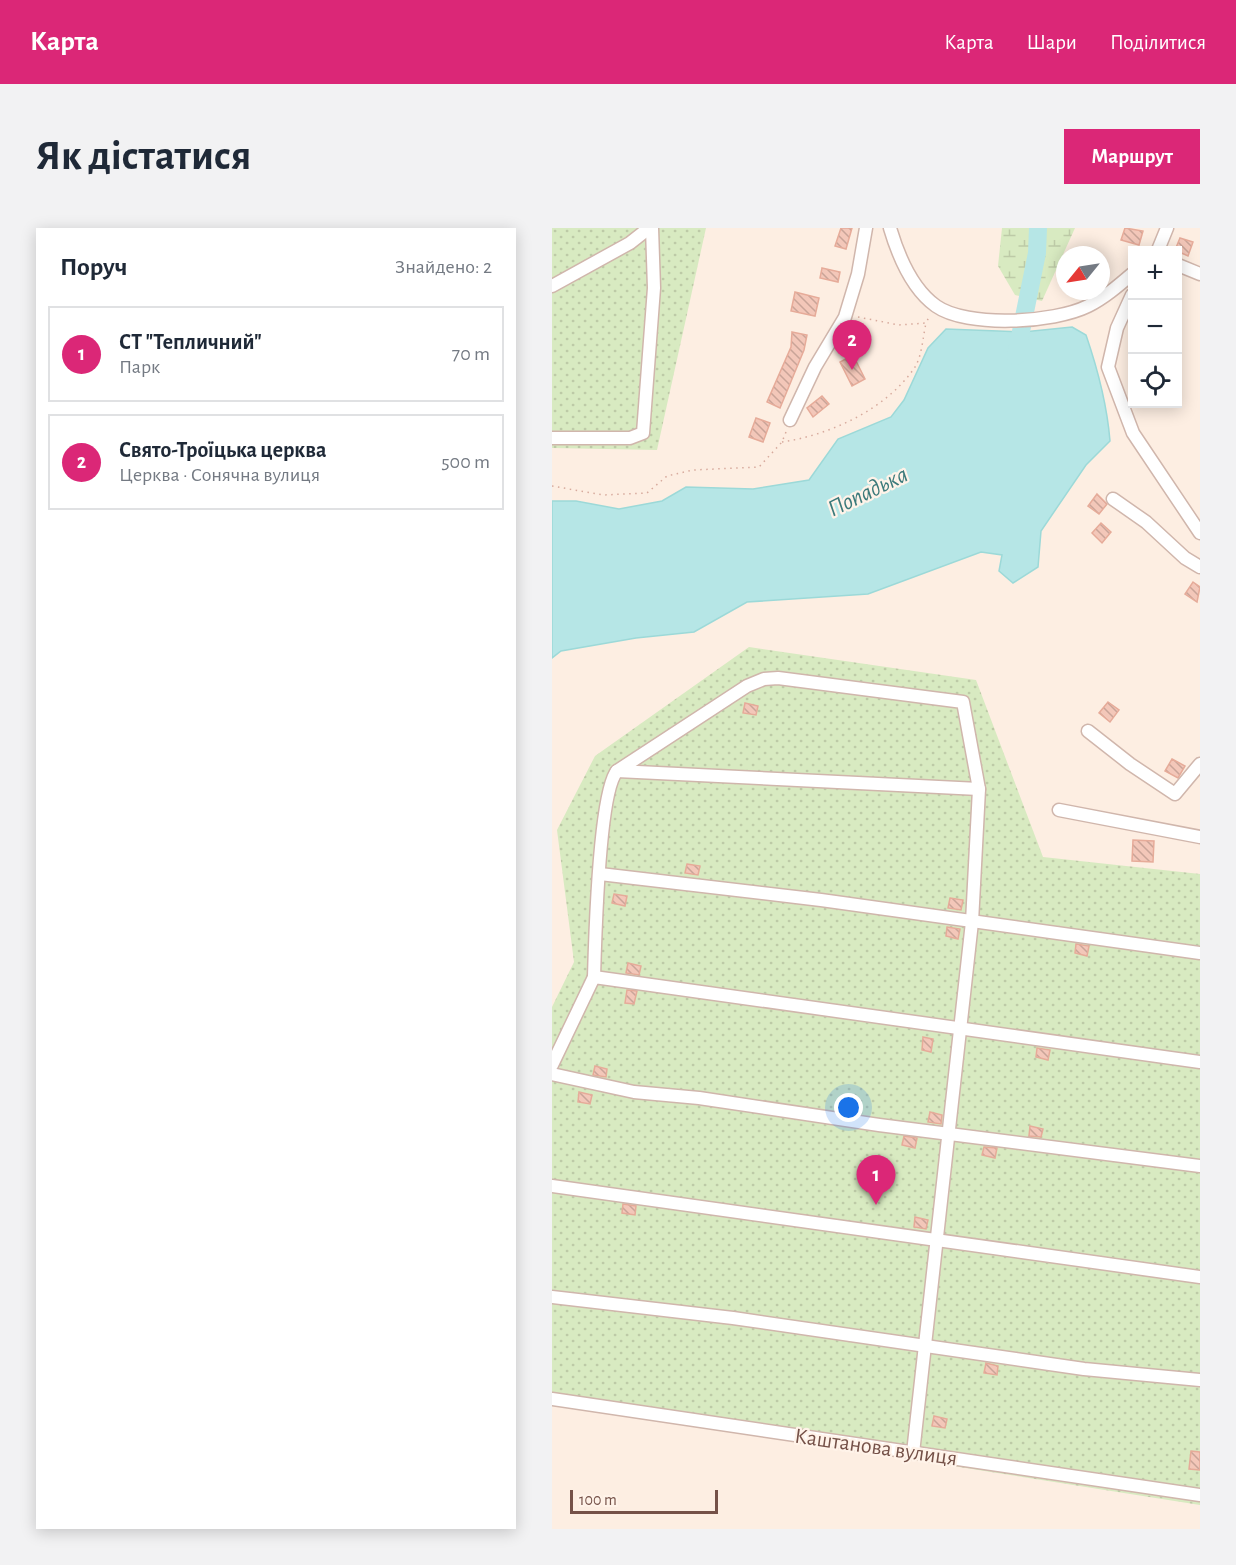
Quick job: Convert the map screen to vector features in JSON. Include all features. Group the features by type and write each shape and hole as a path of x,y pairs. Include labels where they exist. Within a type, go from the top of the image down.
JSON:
{"street":[{"path":"552,286 630,243 650,228"},
{"path":"552,438 630,438 644,433 654,288 650,228"},
{"path":"790,420 815,368 845,316 858,274 866,228"},
{"path":"890,228 896,250 910,276 936,306 948,312 973,318 1048,317 1086,307 1128,277"},
{"path":"1160,246 1167,228"},
{"path":"1182,267 1200,274"},
{"path":"1130,300 1117,328 1108,367 1133,433 1200,533"},
{"path":"1113,498 1146,522 1185,558 1200,567"},
{"path":"552,1065 594,977 600,874 609,788 611,778 617,771 747,686 764,679 778,678 963,702 979,789 972,922 913,1453"},
{"path":"1088,731 1130,764 1175,794 1200,764"},
{"path":"617,771 979,789"},
{"path":"1059,810 1200,837"},
{"path":"600,874 821,900 1200,953"},
{"path":"594,977 1200,1062"},
{"path":"552,1074 634,1092 699,1098 948,1134 1200,1166"},
{"path":"552,1186 1200,1277"},
{"path":"552,1297 925,1345 1084,1369 1200,1380"},
{"name":"Каштанова вулиця","path":"552,1399 1200,1495"}],"path":[{"path":"782,442 823,434 883,401 916,366 926,322 936,306"},
{"path":"845,316 872,318 900,325 926,322"},
{"path":"552,486 603,495 647,493 667,476 693,470 759,467 782,442 790,420"}],"green space":[{"path":"552,228 706,228 657,450 552,448"},
{"path":"1002,228 1075,228 1067,246 1056,246 1056,270 1042,301 1015,295 998,266"},
{"path":"749,647 976,680 1043,857 1200,874 1200,1505 552,1403 552,1007 574,962 557,830 595,756"}],"water":[{"path":"1072,327 1086,335 1101,387 1110,441 1086,465 1041,531 1038,567 1013,583 999,571 1002,555 981,552 868,594 747,602 694,632 636,638 561,651 552,658 552,501 576,501 619,509 662,501 686,487 753,489 809,480 838,439 891,417 904,400 928,348 946,329 1023,332"}],"building":[{"path":"841,228 852,228 846,249 835,246"},
{"path":"1125,228 1143,231 1139,245 1121,240"},
{"path":"1180,238 1193,242 1188,256 1182,253 1182,246 1177,246"},
{"path":"822,268 840,272 838,282 820,278"},
{"path":"795,292 819,298 815,316 791,311"},
{"path":"792,332 807,335 804,350 780,408 767,402 791,347"},
{"path":"853,355 865,379 852,386 840,362"},
{"path":"822,396 829,404 813,417 807,408"},
{"path":"756,418 770,423 763,442 749,437"},
{"path":"1097,494 1107,504 1099,514 1088,506"},
{"path":"1101,523 1111,532 1102,543 1092,533"},
{"path":"1193,582 1200,587 1197,602 1185,594"},
{"path":"1108,702 1119,710 1110,722 1099,713"},
{"path":"745,703 758,706 756,715 743,713"},
{"path":"1172,759 1185,766 1178,778 1165,771"},
{"path":"1133,840 1154,841 1153,862 1132,861"},
{"path":"687,864 700,866 698,875 685,873"},
{"path":"614,894 627,896 625,906 612,903"},
{"path":"950,898 963,900 961,910 948,908"},
{"path":"947,927 960,929 958,939 946,936"},
{"path":"1076,944 1089,946 1087,956 1075,953"},
{"path":"628,963 641,966 639,975 626,973"},
{"path":"627,990 637,991 634,1004 625,1003"},
{"path":"923,1037 933,1039 931,1052 922,1050"},
{"path":"1037,1048 1050,1050 1048,1060 1036,1057"},
{"path":"595,1066 607,1069 606,1077 593,1075"},
{"path":"579,1092 592,1095 590,1104 578,1102"},
{"path":"930,1112 942,1115 941,1124 928,1122"},
{"path":"1030,1126 1043,1129 1041,1137 1029,1136"},
{"path":"904,1136 917,1138 915,1148 902,1145"},
{"path":"984,1147 997,1148 995,1158 982,1155"},
{"path":"623,1204 636,1206 635,1215 622,1213"},
{"path":"915,1217 928,1220 926,1229 914,1227"},
{"path":"986,1363 998,1366 997,1375 984,1373"},
{"path":"934,1416 947,1419 945,1428 932,1426"},
{"path":"1191,1451 1200,1452 1200,1470 1189,1469"}],"waterway":[{"name":"Попадька","path":"1016,356 1037,253 1038,228"}],"place":[{"name":"Свято-Троїцька церква","path":"852,370"},
{"name":"СТ \"Тепличний\"","path":"876,1205"}]}
